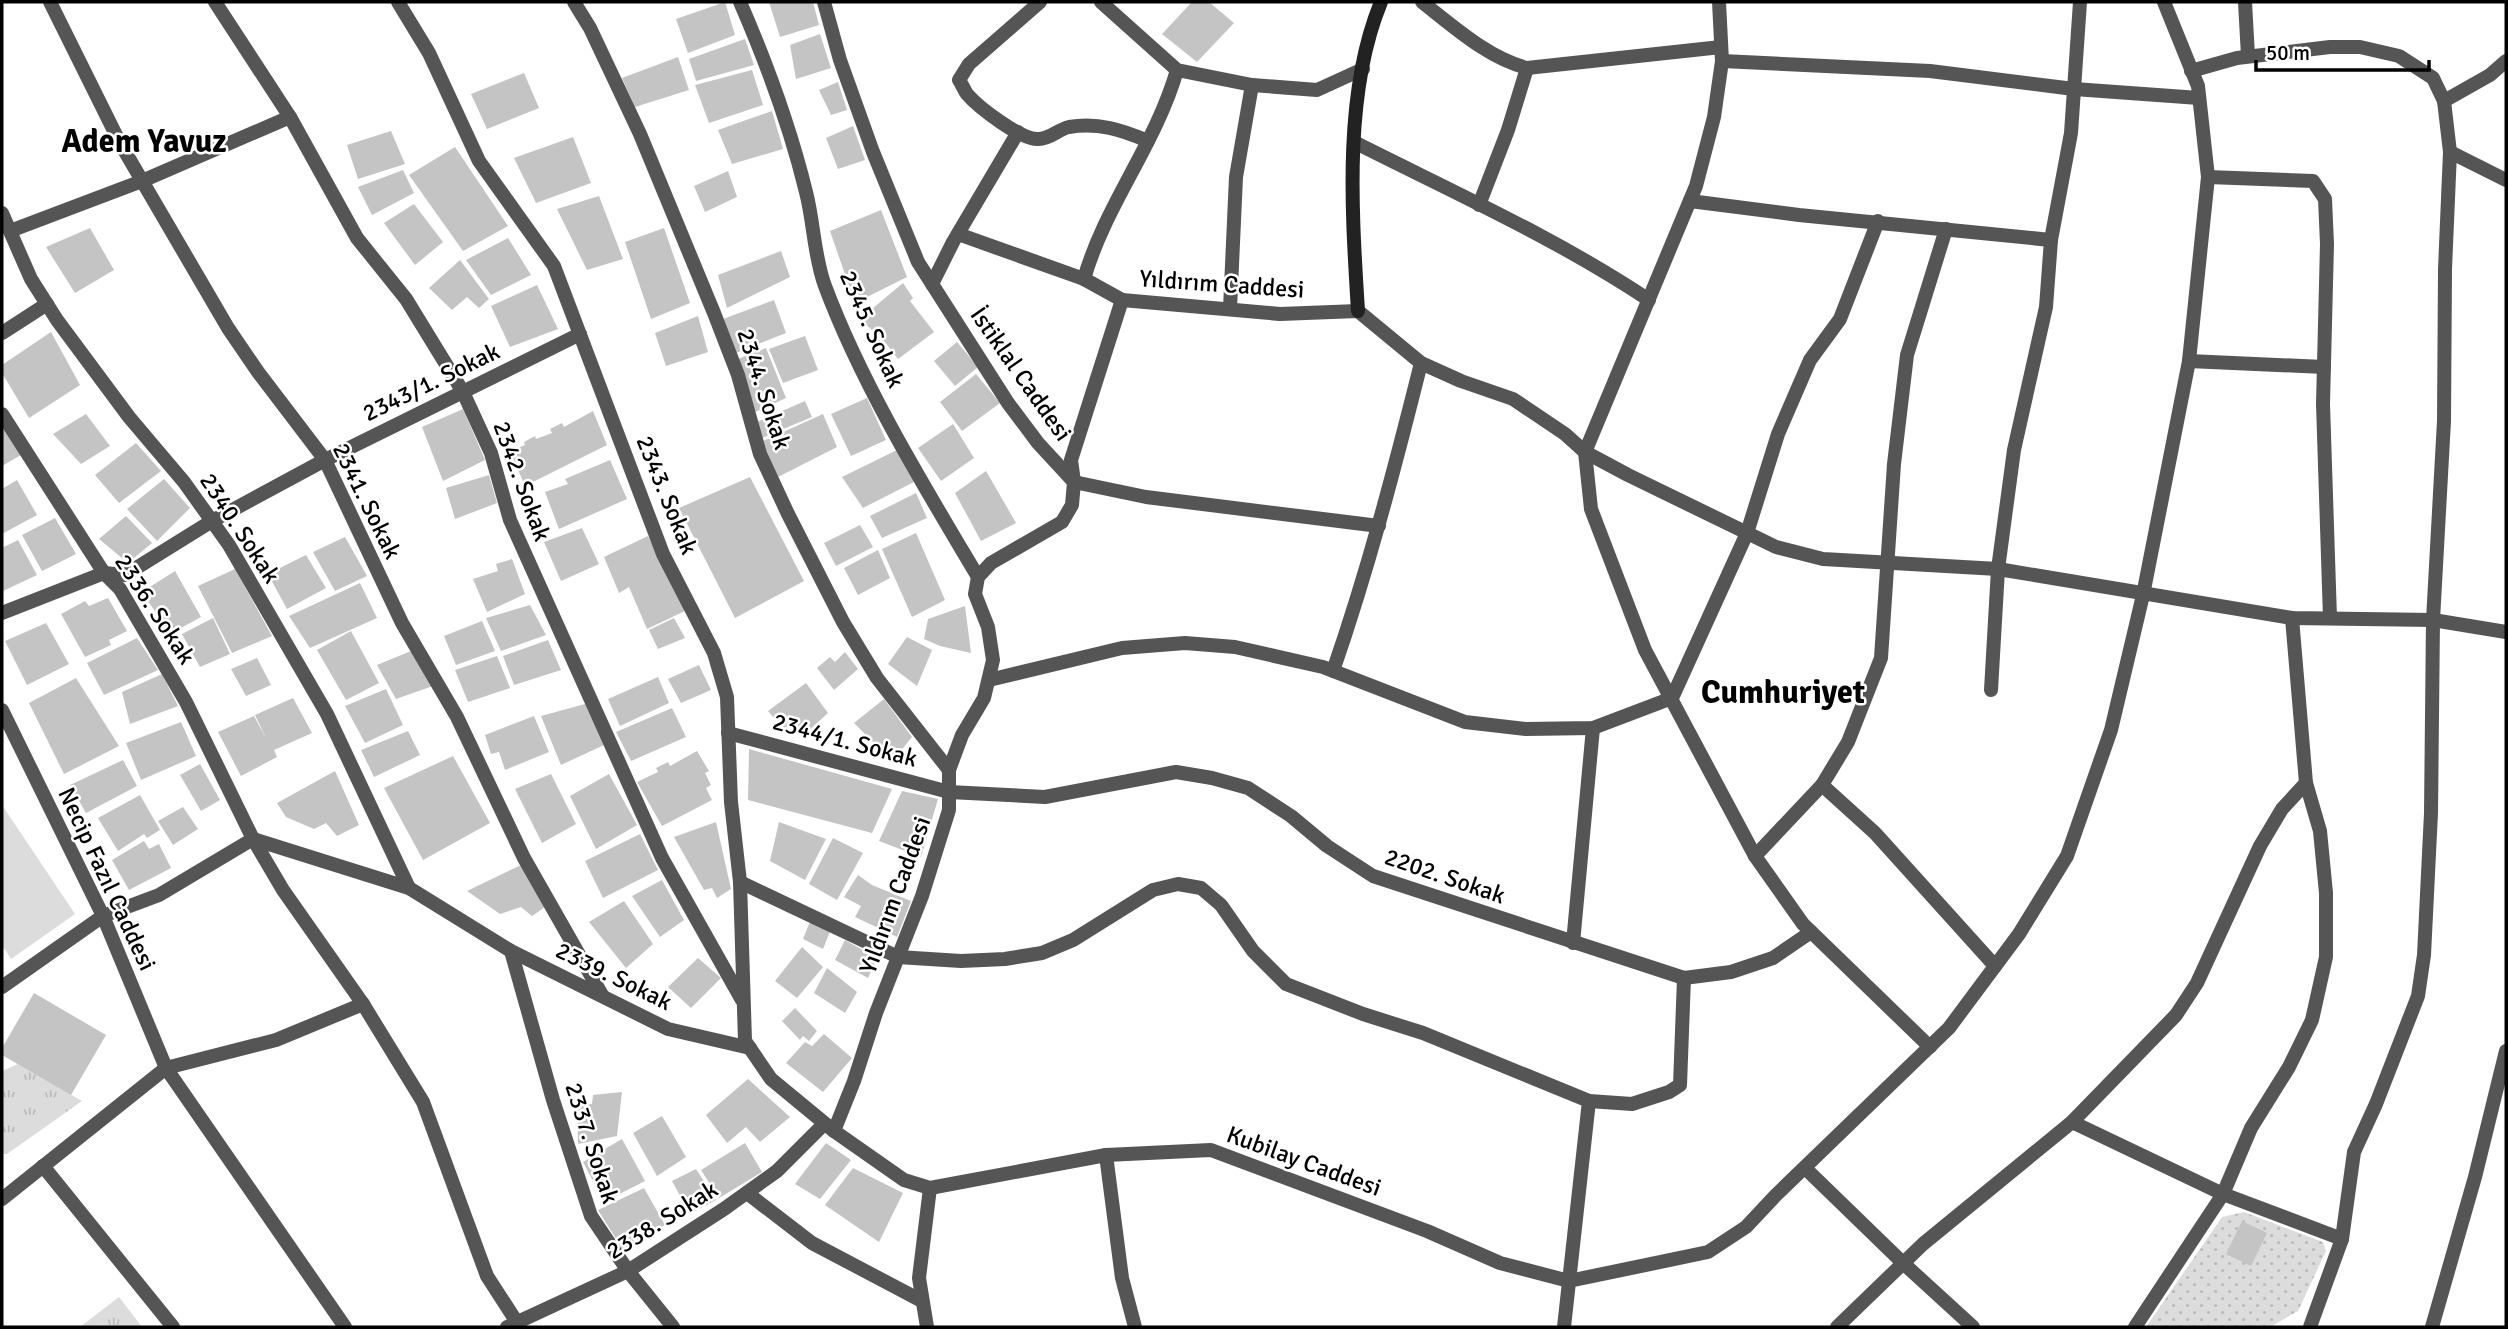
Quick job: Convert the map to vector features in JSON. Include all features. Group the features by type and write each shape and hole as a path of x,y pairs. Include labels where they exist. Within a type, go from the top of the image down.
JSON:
{"street":[{"name":"2341. Sokak","path":"50,2 120,143 228,328 325,460 402,623 457,717 524,858 602,995"},
{"name":"2342. Sokak","path":"215,2 290,117 357,238 406,299 463,392 491,453 510,520 627,782 662,858 742,1001"},
{"name":"2343. Sokak","path":"398,2 429,54 479,161 554,266 663,554 714,653 727,697 731,802 740,882 742,1001 745,1041 750,1048"},
{"name":"2344. Sokak","path":"574,2 590,28 640,134 738,375 760,454 788,514 843,622 877,678 950,770"},
{"name":"2345. Sokak","path":"740,2 766,62 785,116 806,192 824,284 884,413 978,577"},
{"name":"İstiklal Caddesi","path":"824,2 840,60 898,218 918,262 1008,403 1038,443 1074,482"},
{"path":"1040,2 969,64 960,80 966,93 1025,137 1040,139 1067,127 1092,125 1119,128 1148,141"},
{"path":"1101,2 1177,71 1252,85 1317,90 1363,69"},
{"path":"1381,2 1370,29 1354,142 1352,169 1358,311 1421,363 1513,399 1565,434 1585,452 1747,533 1776,547 1823,559 1998,569 2292,618 2433,620 2506,636"},
{"path":"1422,2 1475,43 1508,63 1527,68 1722,54 1930,71 2074,89 2200,99"},
{"path":"1719,2 1722,54 1714,117 1690,201 1585,452 1591,509 1645,650 1755,856 1811,932 1930,1047"},
{"path":"1991,690 1998,569 2014,450 2046,307 2051,240 2071,133 2080,2"},
{"path":"1569,1281 1708,1252 1746,1227 1949,1028 2020,934 2067,856 2111,730 2143,595 2189,361 2208,177 2198,86 2164,2"},
{"path":"2245,2 2248,57"},
{"path":"2191,71 2248,57 2330,47 2360,47 2399,56 2433,78 2444,101 2450,152 2445,269 2444,421 2433,620 2431,813 2424,955 2418,996 2376,1104 2354,1152 2342,1239 2310,1327"},
{"path":"2444,101 2490,75 2506,61"},
{"path":"1479,205 1508,130 1527,68"},
{"path":"1084,279 1106,220 1155,128 1177,71"},
{"path":"1230,309 1236,177 1252,85"},
{"path":"10,231 142,181 290,117"},
{"path":"932,284 957,234 1018,132"},
{"path":"1354,142 1608,273 1649,300"},
{"path":"2450,152 2506,180"},
{"path":"2208,177 2313,181 2325,199 2328,244 2323,404 2330,618"},
{"path":"1690,201 1799,215 2051,240"},
{"name":"2340. Sokak","path":"2,214 31,279 47,304 129,417 184,482 229,545 327,714 409,888"},
{"path":"989,680 1122,648 1185,643 1235,647 1333,671 1465,722 1525,729 1593,728 1672,698 1747,533 1778,435 1810,360 1840,318 1878,222"},
{"path":"1755,856 1822,785 1848,742 1881,658 1894,464 1907,355 1945,229"},
{"path":"957,234 1084,279 1122,300"},
{"name":"Yıldırım Caddesi","path":"829,1127 854,1081 876,1013 922,896 949,810 950,770 962,735 984,698 989,680 993,660 988,627 975,594 978,577 991,563 1062,522 1072,505 1074,482 1071,460 1122,300 1280,314 1358,311"},
{"path":"2,333 47,304"},
{"name":"2343/1. Sokak","path":"2,612 104,573 125,575 212,521 325,460 580,334"},
{"path":"2189,361 2324,367"},
{"path":"1333,671 1357,604 1421,363"},
{"name":"2336. Sokak","path":"2,414 104,573 120,589 187,702 253,839"},
{"path":"1074,482 1146,497 1379,526"},
{"path":"2134,1327 2222,1194 2251,1128 2289,1067 2312,1020 2326,957 2326,893 2320,831 2306,783 2292,618"},
{"name":"Necip Fazıl Caddesi","path":"2,710 103,916 166,1068 345,1327"},
{"path":"1573,943 1593,728"},
{"name":"2344/1. Sokak","path":"729,733 949,792"},
{"name":"2202. Sokak","path":"949,792 1045,797 1176,772 1212,778 1248,788 1373,876 1684,978 1731,972 1773,958 1811,932"},
{"path":"1837,1327 1923,1244 2072,1122 2176,1015 2197,984 2260,846 2282,809 2306,783"},
{"path":"1822,785 1894,853 1995,966"},
{"path":"2,987 103,916 159,895 253,839 283,890 363,1004 423,1102 487,1276 515,1326"},
{"name":"2339. Sokak","path":"253,839 409,888 510,951 668,1029 750,1048"},
{"path":"740,882 898,957 961,961 1005,959 1042,953 1073,940 1153,890 1178,884 1201,888 1221,905 1253,951 1286,984 1363,1014 1423,1033 1589,1101 1632,1104 1669,1092 1680,1084 1684,978"},
{"name":"2337. Sokak","path":"510,951 553,1101 591,1216 628,1271 673,1327"},
{"path":"2,1199 166,1068 276,1040 363,1004"},
{"path":"750,1048 771,1079 829,1127 904,1180 930,1188 919,1278 927,1327"},
{"path":"2432,1327 2475,1177 2506,1051"},
{"path":"1564,1327 1589,1101"},
{"path":"2072,1122 2222,1194 2342,1239"},
{"name":"2338. Sokak","path":"515,1326 628,1271 747,1193 829,1127"},
{"name":"Kubilay Caddesi","path":"930,1188 1105,1155 1211,1150 1427,1231 1500,1263 1569,1281"},
{"path":"1105,1155 1122,1278 1135,1327"},
{"path":"43,1166 173,1327"},
{"path":"1805,1168 1903,1264 1973,1327"},
{"path":"747,1193 812,1242 922,1301"}],"green space":[{"path":"2,805 75,914 11,959 2,945"},
{"path":"18,1064 82,1101 7,1154 2,1154 2,1071"},
{"path":"2244,1212 2323,1242 2326,1251 2298,1311 2270,1327 2146,1327 2222,1217"},
{"path":"119,1297 142,1327 80,1327"}],"building":[{"path":"725,2 735,35 688,53 676,19"},
{"path":"769,2 813,2 819,25 780,37"},
{"path":"1192,2 1209,2 1234,23 1197,62 1162,34"},
{"path":"820,34 831,68 796,79 790,45"},
{"path":"745,39 754,65 696,81 689,59"},
{"path":"678,57 689,90 635,107 622,78"},
{"path":"752,70 763,105 709,123 695,85"},
{"path":"524,73 539,108 487,129 471,94"},
{"path":"838,82 847,110 831,115 819,90"},
{"path":"772,111 783,149 732,164 718,130"},
{"path":"853,126 865,160 838,169 826,138"},
{"path":"391,131 405,164 358,179 347,145"},
{"path":"573,137 591,183 536,203 514,158"},
{"path":"455,147 508,226 463,251 409,175"},
{"path":"403,170 414,193 372,215 358,187"},
{"path":"728,171 737,197 705,212 694,186"},
{"path":"599,196 623,259 587,270 557,209"},
{"path":"414,204 443,242 415,265 384,223"},
{"path":"881,210 907,277 855,303 830,231"},
{"path":"90,228 114,270 75,293 46,247"},
{"path":"664,228 690,303 651,319 625,242"},
{"path":"508,238 531,275 491,295 466,260"},
{"path":"781,251 790,277 727,308 718,275"},
{"path":"460,260 489,299 479,308 467,297 452,310 429,288"},
{"path":"903,283 913,298 910,301 934,332 898,359 874,328 872,330 860,319"},
{"path":"537,285 558,329 510,347 491,306"},
{"path":"774,300 786,333 736,353 723,319"},
{"path":"698,316 708,352 666,366 655,333"},
{"path":"51,332 80,385 29,418 2,373 2,365"},
{"path":"805,336 818,370 783,383 769,349"},
{"path":"957,342 978,367 955,386 934,361"},
{"path":"766,348 786,398 753,413 735,360"},
{"path":"976,374 1000,403 962,431 940,402"},
{"path":"867,398 886,440 851,456 831,414"},
{"path":"805,401 812,417 762,438 757,422"},
{"path":"463,409 485,460 443,481 422,427"},
{"path":"593,411 607,445 525,486 510,451 525,445 524,442 535,436 536,439 552,433 550,429 562,423 564,427"},
{"path":"86,414 110,446 81,464 53,434"},
{"path":"823,414 837,447 778,477 761,442"},
{"path":"953,424 974,458 941,481 918,448"},
{"path":"2,426 21,455 2,466"},
{"path":"136,443 161,471 119,503 95,475"},
{"path":"897,450 914,482 863,508 842,477"},
{"path":"610,460 627,499 559,529 545,492 568,484 565,479"},
{"path":"986,471 1016,523 981,541 955,493"},
{"path":"489,475 497,503 455,519 446,488"},
{"path":"750,477 804,581 735,618 679,508"},
{"path":"164,479 190,508 157,541 127,509"},
{"path":"17,480 37,515 2,534 2,489"},
{"path":"916,493 927,518 882,538 870,516"},
{"path":"126,516 152,543 128,563 99,539"},
{"path":"55,518 76,554 42,571 22,535"},
{"path":"860,525 873,547 836,566 824,543"},
{"path":"582,528 599,564 561,581 544,542"},
{"path":"916,533 945,600 912,617 882,549"},
{"path":"648,536 685,611 647,629 629,587 619,593 604,557"},
{"path":"345,537 367,576 335,591 313,552"},
{"path":"18,540 37,575 3,591 2,548"},
{"path":"878,550 890,578 858,595 844,568"},
{"path":"306,555 326,588 287,609 268,574"},
{"path":"512,559 525,594 487,612 473,579 498,571 496,564"},
{"path":"235,569 272,636 232,653 198,586"},
{"path":"175,571 201,617 170,634 142,592"},
{"path":"360,583 377,618 310,648 289,616"},
{"path":"108,598 127,631 109,640 111,645 85,657 61,614 85,601 89,606"},
{"path":"530,605 546,635 501,651 486,618"},
{"path":"965,606 971,653 940,646 924,639 928,619"},
{"path":"213,618 230,654 200,667 182,634"},
{"path":"674,618 685,638 658,649 649,630"},
{"path":"482,621 495,651 456,665 444,636"},
{"path":"46,623 69,664 27,685 5,641"},
{"path":"351,631 379,683 346,700 317,650"},
{"path":"907,637 932,650 917,686 888,664"},
{"path":"137,638 158,670 104,695 87,663"},
{"path":"548,640 561,670 514,685 503,656"},
{"path":"411,651 433,686 396,699 377,665"},
{"path":"845,652 858,669 834,690 817,668 830,657 835,662"},
{"path":"497,656 510,688 468,702 455,670"},
{"path":"257,658 271,685 246,696 231,669"},
{"path":"699,665 711,690 681,703 668,679"},
{"path":"162,674 178,706 130,724 122,692"},
{"path":"658,677 669,703 620,726 608,699"},
{"path":"76,678 119,746 64,774 29,703"},
{"path":"806,683 828,713 804,735 792,723 783,729 768,711"},
{"path":"386,689 403,725 365,743 345,706"},
{"path":"293,698 312,733 274,750 277,757 241,776 218,732 254,716 266,738 255,715"},
{"path":"884,699 912,737 895,758 886,750 883,752 854,723"},
{"path":"585,704 604,745 561,765 541,716"},
{"path":"672,708 686,737 631,761 616,732"},
{"path":"534,716 549,752 505,770 499,752 491,754 485,735"},
{"path":"181,722 196,756 141,780 126,743"},
{"path":"408,731 420,755 374,777 361,750"},
{"path":"749,749 892,789 872,833 748,800"},
{"path":"697,751 709,771 705,773 711,785 706,788 712,800 662,826 637,782 658,772 656,768 668,762 670,766"},
{"path":"453,756 490,823 423,860 384,788"},
{"path":"123,760 137,786 86,813 70,785"},
{"path":"200,764 220,800 201,811 180,775"},
{"path":"335,771 359,825 337,836 326,823 314,829 286,817 277,803"},
{"path":"551,774 576,824 542,843 515,789"},
{"path":"609,774 637,825 596,849 570,796"},
{"path":"902,791 938,799 921,857 879,841"},
{"path":"140,795 160,830 147,838 144,834 118,851 98,818"},
{"path":"183,807 198,829 173,845 158,821"},
{"path":"716,822 731,889 717,898 712,888 704,890 674,837"},
{"path":"779,822 826,839 805,880 770,861"},
{"path":"640,834 658,870 603,898 585,861"},
{"path":"833,838 863,853 837,900 809,884"},
{"path":"144,841 149,849 159,844 171,868 129,890 112,860"},
{"path":"521,865 545,907 532,916 521,907 500,914 467,891"},
{"path":"858,875 872,885 911,901 897,937 855,917 861,906 844,897"},
{"path":"662,880 684,920 660,937 632,896"},
{"path":"624,901 653,944 626,968 589,922"},
{"path":"811,919 831,929 823,949 803,939"},
{"path":"845,940 877,958 868,978 835,960"},
{"path":"802,947 823,967 797,998 775,981"},
{"path":"698,958 721,978 691,1008 668,987"},
{"path":"827,968 857,992 845,1013 814,993"},
{"path":"34,993 106,1035 71,1095 2,1055 2,1048"},
{"path":"795,1008 817,1031 809,1041 803,1036 800,1040 782,1021"},
{"path":"824,1034 852,1058 823,1092 786,1063 805,1042 812,1046"},
{"path":"748,1079 790,1117 760,1142 746,1127 727,1143 706,1115"},
{"path":"622,1092 617,1136 578,1144 577,1106 592,1104 593,1095"},
{"path":"662,1116 686,1157 657,1176 633,1133"},
{"path":"622,1139 645,1181 604,1202 583,1162"},
{"path":"745,1143 762,1172 719,1198 701,1170"},
{"path":"826,1143 851,1160 820,1199 795,1184"},
{"path":"853,1168 903,1193 879,1242 825,1205"},
{"path":"696,1169 716,1200 690,1214 672,1181"},
{"path":"644,1188 665,1225 623,1250 598,1210"},
{"path":"2242,1221 2267,1233 2251,1266 2226,1254"}],"district":[{"name":"Adem Yavuz","path":"144,141"},
{"name":"Cumhuriyet","path":"1783,692"}]}
